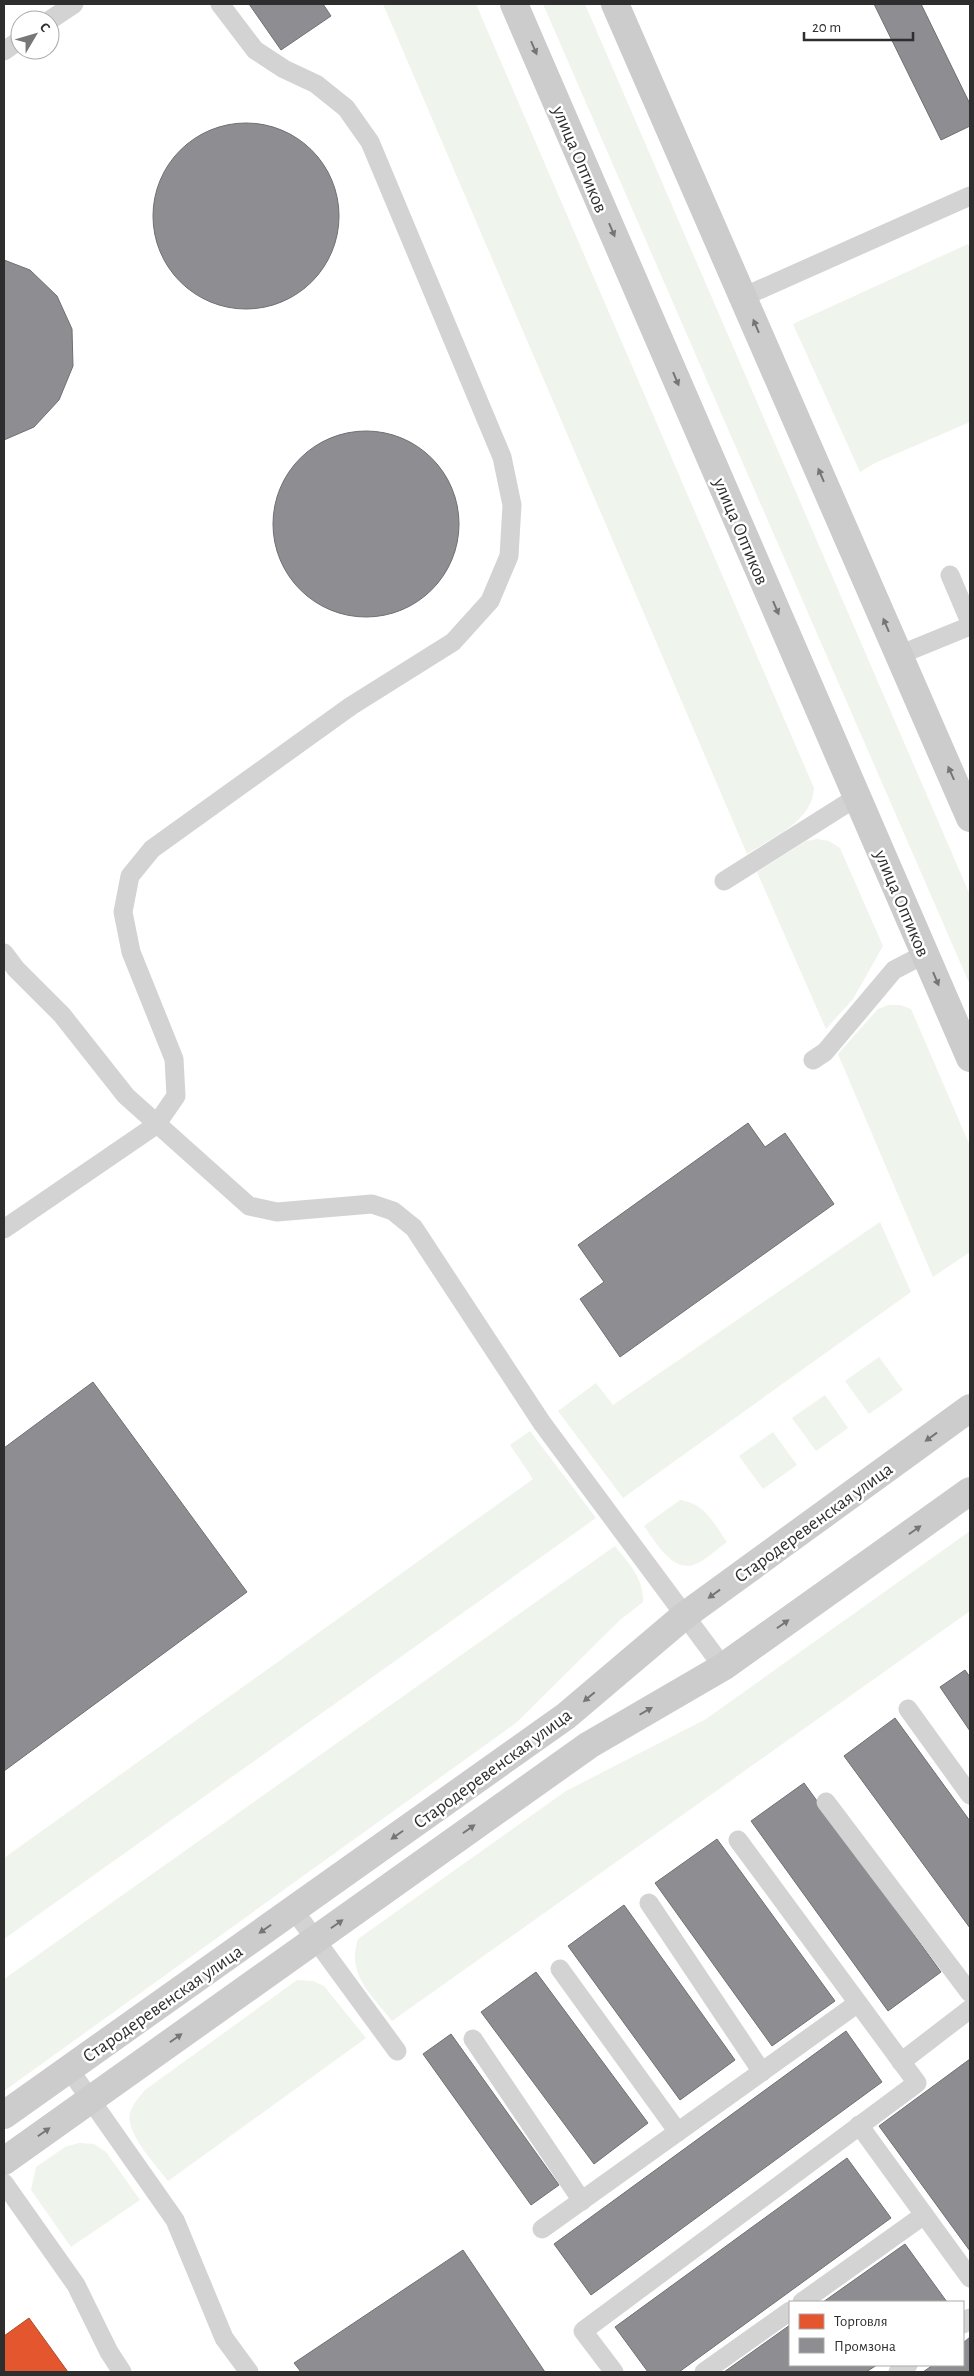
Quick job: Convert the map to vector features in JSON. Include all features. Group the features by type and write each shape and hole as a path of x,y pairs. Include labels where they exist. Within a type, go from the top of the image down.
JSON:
{"street":[{"name":"улица Оптиков","path":"514,4 970,1058"},
{"path":"616,4 970,818"},
{"name":"Стародеревенская улица","path":"4,2115 566,1716 684,1616 970,1408"},
{"name":"Стародеревенская улица","path":"4,2161 589,1744 723,1667 970,1491"}],"lane":[{"path":"60,13 74,4"},
{"path":"4,1229 156,1125 176,1096 174,1059 131,952 123,912 130,876 152,849 350,706 453,642 490,601 509,556 512,505 502,457 370,142 346,108 316,84 284,69 255,50 220,4"},
{"path":"744,297 970,196"},
{"path":"950,575 970,622"},
{"path":"899,655 970,626"},
{"path":"724,880 857,797"},
{"path":"4,953 10,974 62,1015 126,1096 156,1125 249,1206 277,1212 372,1204 393,1211 414,1228 542,1423 723,1667"},
{"path":"813,1060 825,1052 894,970 925,954"},
{"path":"908,1709 970,1795"},
{"path":"826,1802 970,1993"},
{"path":"614,2372 583,2331 917,2083 738,1840"},
{"path":"649,1903 762,2072"},
{"path":"293,1909 396,2051"},
{"path":"560,1969 678,2132"},
{"path":"542,2229 858,2003"},
{"path":"901,2062 970,2009"},
{"path":"473,2039 582,2200"},
{"path":"69,2069 175,2220 224,2338 249,2372"},
{"path":"859,2125 970,2278"},
{"path":"4,2183 76,2285 109,2352 122,2372"},
{"path":"803,2301 924,2215"},
{"path":"704,2372 789,2312"}],"shaded area":[{"path":"383,4 476,4 814,788 812,800 799,819 779,835 747,854"},
{"path":"543,4 585,4 970,895 970,985"},
{"path":"968,244 970,249 970,422 875,463 860,472 793,324"},
{"path":"817,839 829,841 840,848 883,946 853,999 826,1029 757,872 806,841"},
{"path":"888,1005 900,1005 911,1009 970,1146 970,1252 933,1277 838,1054 878,1009"},
{"path":"880,1222 911,1292 623,1498 558,1411 596,1383 613,1405"},
{"path":"879,1357 903,1390 869,1414 845,1381"},
{"path":"825,1395 848,1428 816,1451 792,1418"},
{"path":"530,1431 596,1518 4,1939 4,1858 533,1479 510,1445"},
{"path":"773,1432 797,1465 763,1489 739,1456"},
{"path":"680,1500 689,1502 703,1510 727,1542 702,1561 689,1566 681,1565 666,1555 644,1526"},
{"path":"970,1531 970,1611 392,2021 369,1993 358,1974 355,1963 358,1939 566,1791 706,1719"},
{"path":"615,1546 638,1579 643,1594 643,1602 620,1620 516,1723 4,2091 4,1979"},
{"path":"297,1980 313,1981 324,1986 366,2038 168,2181 132,2130 130,2113 134,2104 145,2090"},
{"path":"79,2143 94,2144 106,2152 140,2200 71,2247 31,2190 36,2167 65,2147"}],"building: Торговля":[{"path":"29,2318 68,2372 4,2372 4,2336"}],"building: Промзона":[{"path":"249,4 323,4 331,16 281,50"},
{"path":"874,4 921,4 970,104 970,126 941,140"},
{"path":"237,123 255,123 282,130 312,150 332,180 339,207 339,225 332,252 312,282 282,302 255,309 237,309 219,305 202,298 187,288 174,275 164,260 157,243 153,225 153,207 157,189 164,172 174,157 187,144 202,134 219,127"},
{"path":"4,260 30,270 57,296 72,329 73,366 59,400 34,427 4,440"},
{"path":"357,431 375,431 402,438 432,458 452,488 459,515 459,533 452,560 432,590 402,610 375,617 357,617 339,613 322,606 307,596 294,583 284,568 277,551 273,533 273,515 277,497 284,480 294,465 307,452 322,442 339,435"},
{"path":"748,1123 765,1147 785,1133 834,1204 620,1357 580,1299 604,1282 578,1245"},
{"path":"93,1382 247,1592 4,1771 4,1448"},
{"path":"965,1670 970,1677 970,1731 940,1687"},
{"path":"895,1718 970,1821 970,1928 844,1756"},
{"path":"804,1783 941,1972 888,2011 751,1821"},
{"path":"717,1839 835,2001 772,2046 655,1883"},
{"path":"624,1905 735,2060 680,2100 568,1946"},
{"path":"536,1972 648,2123 594,2164 481,2012"},
{"path":"846,2031 882,2082 591,2295 554,2244"},
{"path":"451,2034 559,2185 531,2205 423,2054"},
{"path":"970,2059 970,2251 879,2126"},
{"path":"847,2158 891,2218 679,2372 648,2372 615,2327"},
{"path":"905,2244 946,2301 824,2301"},
{"path":"463,2250 545,2372 301,2372 294,2363"},
{"path":"789,2326 789,2366 875,2366 866,2372 724,2372"},
{"path":"970,2337 970,2372 923,2372 932,2366 964,2366 964,2342"}]}
